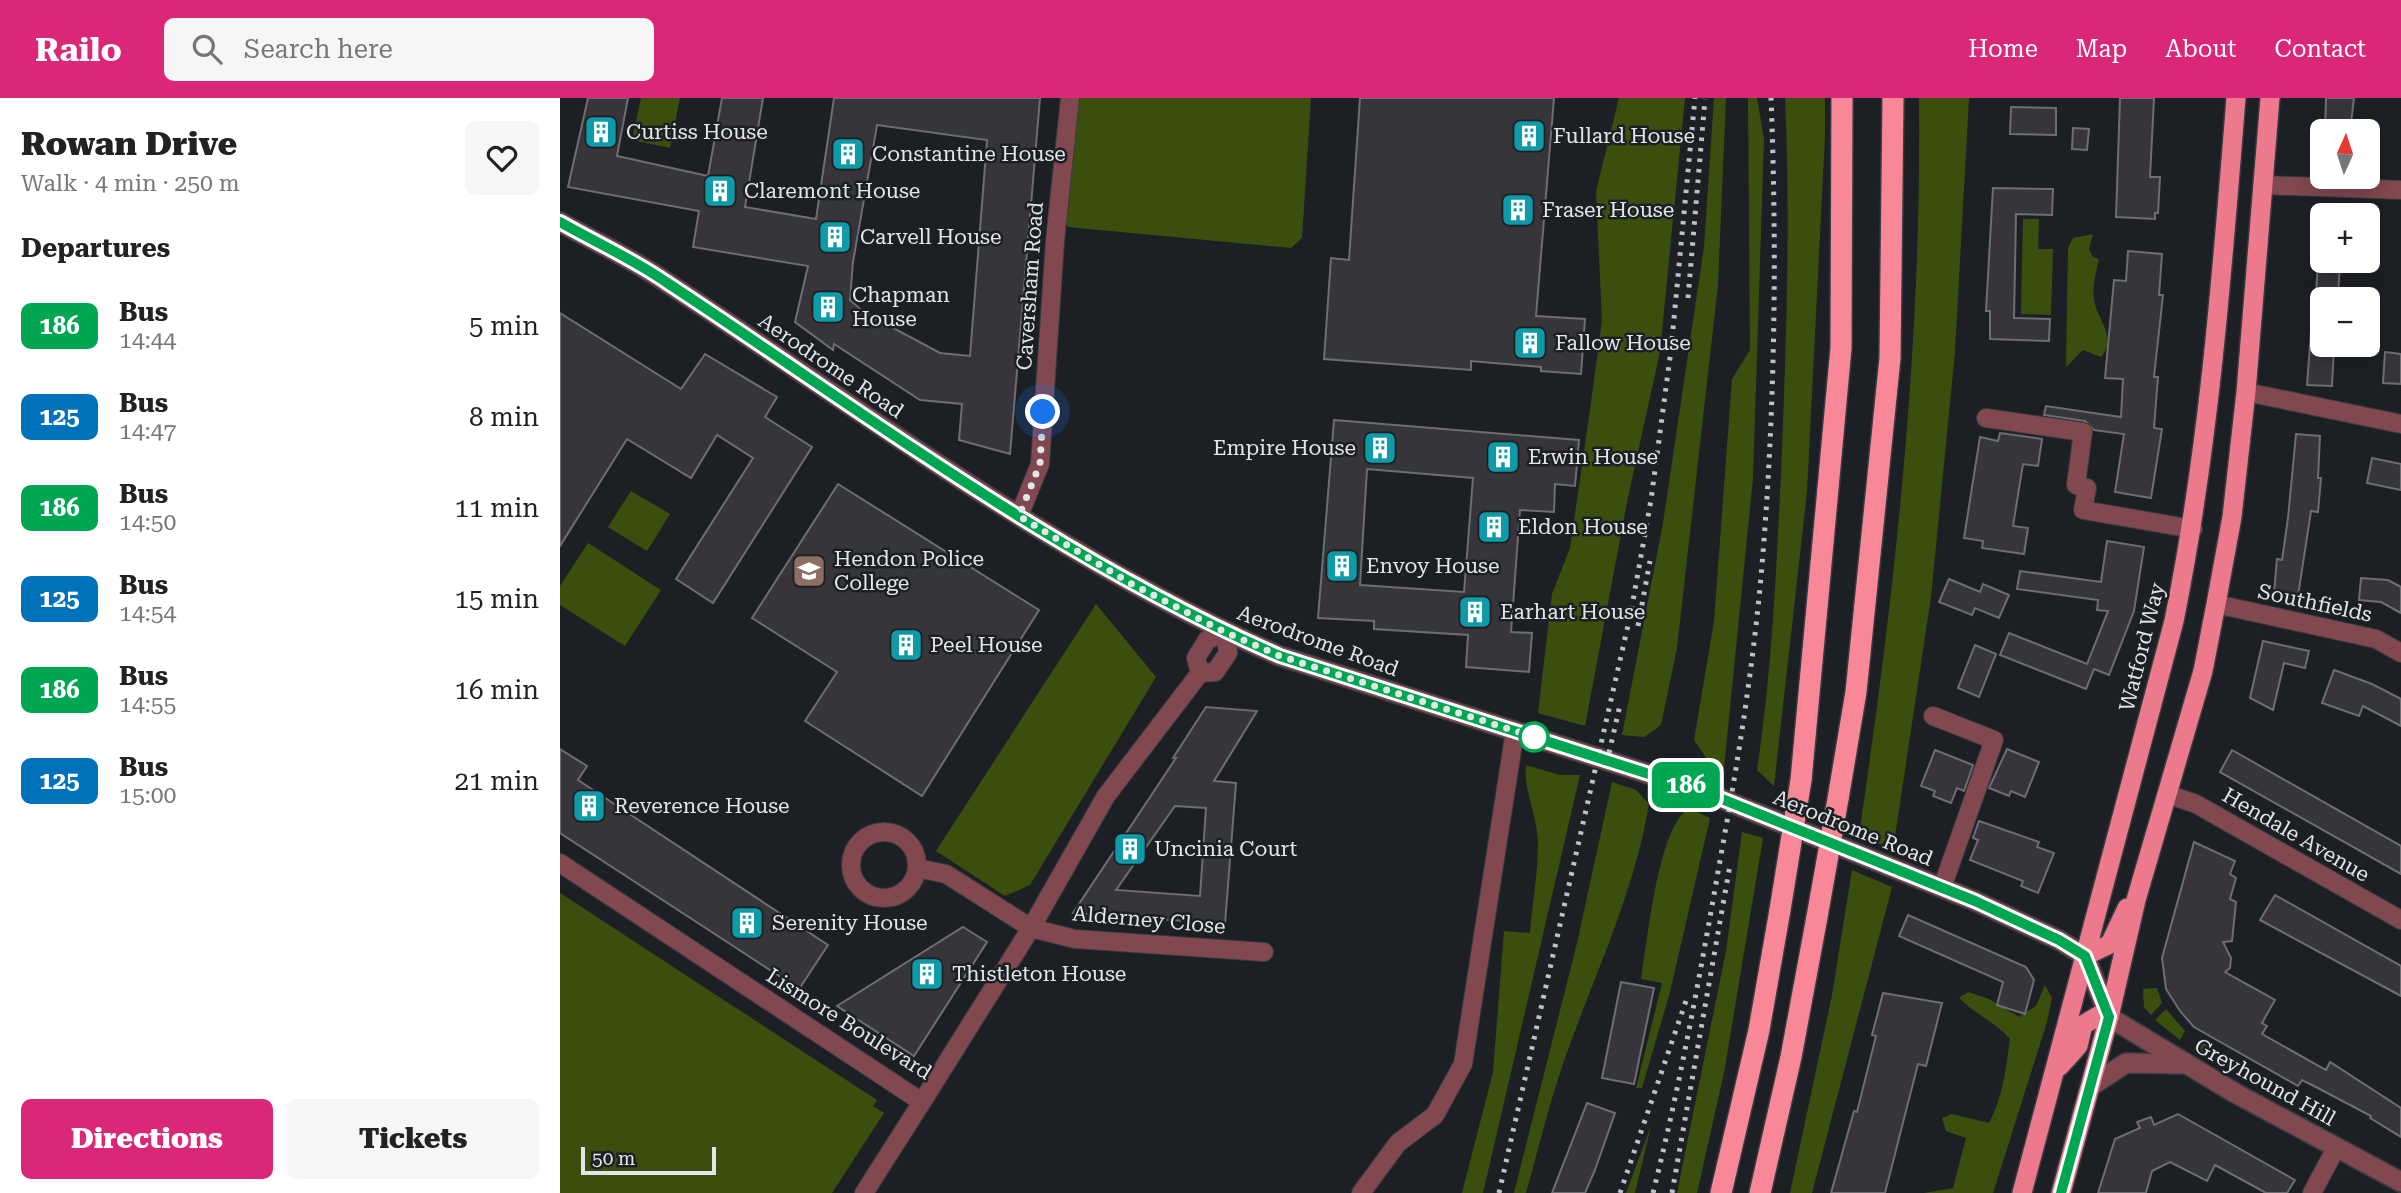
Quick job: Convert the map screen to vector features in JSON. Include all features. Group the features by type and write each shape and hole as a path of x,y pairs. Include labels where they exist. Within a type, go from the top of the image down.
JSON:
{"highway":[{"path":"1721,1193 1759,1030 1801,780 1841,348 1842,98"},
{"path":"1760,1193 1791,1057 1856,692 1890,358 1893,98"},
{"name":"Watford Way","path":"2022,1193 2174,621 2193,529 2214,369 2236,98"},
{"path":"2061,1193 2109,1017 2136,901 2203,671 2216,604 2232,517 2246,392 2270,98"},
{"path":"2085,956 2110,944 2123,912 2136,901"},
{"path":"2056,1071 2078,1046 2084,1025 2098,1016 2109,1017"}],"street":[{"name":"Caversham Road","path":"1019,516 1040,464 1055,241 1070,98"},
{"path":"2263,185 2401,190"},
{"name":"Aerodrome Road","path":"560,222 665,281 1019,516 1130,583 1225,632 1280,656 1702,791 1942,888 2059,940 2085,956"},
{"path":"2246,392 2401,424"},
{"path":"1986,418 2083,432 2076,485 2087,488 2082,510 2193,529"},
{"name":"Southfields","path":"2216,604 2376,639 2401,653"},
{"name":"Lismore Boulevard","path":"560,863 922,1102 1031,928 1106,796 1199,673 1196,658 1207,640 1225,632"},
{"path":"1933,716 1994,740 1942,888"},
{"path":"1361,1193 1398,1143 1435,1115 1463,1064 1515,732"},
{"name":"Hendale Avenue","path":"2167,794 2196,804 2401,920"},
{"name":"Alderney Close","path":"917,868 946,874 1031,928 1075,939 1264,952"},
{"path":"2085,956 2109,1017"},
{"name":"Greyhound Hill","path":"2109,1017 2186,1064 2401,1182"},
{"path":"2091,1086 2126,1063 2186,1064"},
{"path":"864,1193 922,1102"},
{"path":"2312,1193 2336,1148"}],"green space":[{"path":"641,98 680,98 670,148 632,140"},
{"path":"1079,98 1311,98 1302,238 1291,248 1068,227 1063,219"},
{"path":"1619,98 1685,98 1660,352 1627,502 1585,726 1538,713 1552,594 1570,548 1602,320 1596,191"},
{"path":"1714,98 1726,98 1718,285 1677,648 1661,725 1644,737 1622,735 1663,523 1704,247"},
{"path":"1748,98 1757,98 1764,139 1753,478 1724,768 1707,759 1694,740 1714,621 1732,379 1750,350"},
{"path":"1785,98 1825,98 1825,136 1807,492 1774,786 1757,770 1770,659 1781,474 1788,239"},
{"path":"1919,98 1969,98 1955,352 1931,597 1893,850 1859,835 1884,652 1904,468 1916,283"},
{"path":"2023,219 2039,219 2038,249 2053,249 2051,315 2021,314"},
{"path":"2093,234 2089,249 2093,257 2099,259 2094,281 2094,299 2106,330 2106,350 2101,357 2083,350 2066,367 2068,248 2073,238"},
{"path":"631,491 670,514 647,551 608,527"},
{"path":"588,543 661,590 625,646 560,605 560,586"},
{"path":"1096,604 1156,677 1030,885 1005,896 936,851"},
{"path":"1526,765 1560,775 1580,775 1483,1193 1462,1193 1493,1072 1504,931 1530,933 1538,845"},
{"path":"1612,782 1636,790 1649,804 1642,840 1621,909 1558,1079 1526,1193 1514,1193 1577,943"},
{"path":"1695,811 1710,818 1670,992 1642,1088 1636,1088 1662,983 1641,979 1660,866 1675,825 1684,812"},
{"path":"1742,832 1763,838 1724,1073 1697,1193 1677,1193 1726,951"},
{"path":"1852,870 1892,887 1812,1193 1790,1193 1832,995"},
{"path":"560,893 877,1100 873,1106 884,1113 832,1193 560,1193"},
{"path":"2045,985 2052,998 2047,1022 1993,1193 1924,1193 1953,1188 1966,1138 1946,1131 1942,1118 1952,1114 1989,1123 1998,1103 2005,1071 2010,1039 1959,998 1968,992 1989,999 2019,1017 2036,1006"},
{"path":"2157,988 2162,1003 2151,1015 2144,1007 2143,989"},
{"path":"2166,1009 2185,1031 2180,1040 2155,1020"},
{"path":"2204,1043 2229,1057 2222,1066 2195,1050"},
{"path":"1651,1126 1635,1193 1626,1193"}],"building":[{"path":"588,98 628,98 617,156 708,176 722,98 763,98 745,207 816,219 834,98 1040,98 1010,454 959,440 962,404 920,400 834,344 833,350 795,322 808,266 693,247 699,211 568,187","holes":["877,125 987,140 970,356 940,353 865,313 850,300 853,262"]},
{"path":"1360,98 1554,98 1536,316 1585,319 1581,374 1541,371 1541,367 1471,361 1471,370 1324,359 1331,258 1349,260"},
{"path":"2120,98 2154,98 2150,177 2160,177 2158,213 2155,213 2155,219 2116,217"},
{"path":"2326,98 2354,98 2351,119 2325,119"},
{"path":"2011,107 2056,108 2056,135 2010,134"},
{"path":"2073,128 2089,129 2087,150 2072,149"},
{"path":"1993,188 2053,189 2052,215 2016,214 2014,318 2050,319 2049,341 1990,339 1990,311 1986,311"},
{"path":"2128,251 2162,254 2159,295 2163,295 2154,377 2158,377 2154,428 2162,429 2151,498 2115,492 2124,434 2094,430 2085,421 2044,415 2046,406 2121,417 2123,379 2105,378 2114,280 2126,281"},
{"path":"2317,273 2339,273 2339,287 2316,287"},
{"path":"560,313 681,389 705,354 777,397 765,417 812,447 713,603 676,579 753,458 717,435 691,478 627,439 560,546"},
{"path":"2310,345 2310,357 2334,357 2332,386 2307,385"},
{"path":"2385,352 2401,354 2401,384 2383,383"},
{"path":"1334,420 1579,440 1575,486 1555,484 1554,512 1520,510 1511,632 1532,633 1529,672 1466,667 1468,635 1374,629 1374,621 1318,618","holes":["1367,469 1473,478 1464,592 1360,585"]},
{"path":"2000,433 2042,439 2038,466 2023,464 2013,526 2028,528 2024,554 1982,548 1983,541 1964,538 1980,437 1998,441"},
{"path":"2296,434 2320,436 2318,478 2321,478 2318,512 2311,511 2298,596 2274,593 2277,559 2282,560 2288,518"},
{"path":"2372,458 2401,464 2401,490 2367,483"},
{"name":"Peel House","path":"838,484 1039,610 922,796 805,721 837,672 752,618"},
{"path":"2107,541 2144,547 2134,611 2109,675 2094,669 2086,689 2000,655 2009,633 2087,664 2108,611 2097,610 2098,600 2017,589 2020,571 2101,582"},
{"path":"2361,578 2388,580 2401,587 2401,613 2381,602 2359,600"},
{"path":"1949,579 1980,592 1983,584 2009,595 1999,618 1975,608 1972,615 1939,602"},
{"path":"2263,641 2309,651 2305,668 2284,663 2273,710 2250,698"},
{"path":"1975,645 1996,654 1979,697 1958,688"},
{"path":"2334,670 2372,684 2401,699 2401,726 2363,706 2359,716 2322,703"},
{"name":"Uncinia Court","path":"1206,707 1257,711 1214,781 1236,783 1225,924 1073,913 1176,758 1173,758","holes":["1175,806 1206,808 1200,896 1116,890"]},
{"path":"560,749 587,766 578,780 828,945 799,989 560,833"},
{"path":"2007,749 2039,762 2025,797 2011,791 2009,796 1989,788"},
{"path":"1935,750 1973,765 1964,791 1957,788 1951,803 1933,796 1935,791 1921,786"},
{"path":"2232,750 2401,846 2401,874 2220,772"},
{"path":"1979,821 2039,842 2037,847 2054,853 2038,893 2021,886 2023,881 1970,860 1978,840 1973,838"},
{"path":"2194,842 2235,861 2230,874 2236,878 2230,899 2236,902 2232,941 2223,942 2231,958 2230,968 2225,972 2275,1000 2262,1023 2267,1026 2262,1034 2326,1070 2330,1062 2401,1108 2401,1137 2370,1118 2371,1116 2302,1080 2298,1086 2194,1027 2180,1011 2166,989 2162,958"},
{"path":"2275,895 2401,966 2401,996 2260,920"},
{"path":"1908,915 2026,967 2034,980 2025,1014 1997,1005 2003,982 1899,936"},
{"name":"Thistleton House","path":"963,927 987,942 914,1056 837,1006"},
{"path":"1621,982 1654,988 1634,1084 1602,1078"},
{"path":"1883,993 1942,1003 1926,1066 1918,1064 1885,1193 1831,1193 1854,1111 1857,1112 1876,1036 1872,1035"},
{"path":"1587,1103 1615,1113 1595,1170 1585,1193 1552,1193"},
{"path":"2178,1114 2295,1180 2287,1193 2266,1193 2215,1165 2207,1181 2170,1162 2152,1171 2146,1193 2098,1193 2115,1139 2140,1128 2137,1122 2151,1117 2154,1125"}],"railway":[{"path":"1499,1193 1631,612 1651,500 1671,350 1695,98"},
{"path":"1653,1193 1682,1067 1706,940 1728,817 1756,629 1767,496 1772,382 1774,212 1771,98"},
{"path":"1688,298 1705,99"},
{"path":"1638,626 1650,561"},
{"path":"1609,753 1620,705"},
{"path":"1672,1193 1730,865"},
{"path":"1620,1193 1688,995"}],"bus line":[{"name":"186","path":"560,222 665,281 908,445 1019,516 1130,583 1225,632 1280,656 1702,791 1975,901 2059,940 2085,956 2109,1017 2061,1193"}],"place":[{"name":"Curtiss House","path":"601,132"},
{"name":"Fullard House","path":"1529,136"},
{"name":"Constantine House","path":"848,154"},
{"name":"Claremont House","path":"720,191"},
{"name":"Fraser House","path":"1518,210"},
{"name":"Carvell House","path":"835,237"},
{"name":"Chapman House","path":"828,307"},
{"name":"Fallow House","path":"1530,343"},
{"name":"Empire House","path":"1380,448"},
{"name":"Erwin House","path":"1503,457"},
{"name":"Eldon House","path":"1494,527"},
{"name":"Envoy House","path":"1342,566"},
{"name":"Hendon Police College","path":"809,571"},
{"name":"Earhart House","path":"1475,612"},
{"name":"Peel House","path":"906,645"},
{"name":"Reverence House","path":"589,806"},
{"name":"Uncinia Court","path":"1130,849"},
{"name":"Serenity House","path":"747,923"},
{"name":"Thistleton House","path":"927,974"}],"route":[{"path":"1043,412 1040,464 1019,516 1130,583 1225,632 1280,656 1534,737"}]}
